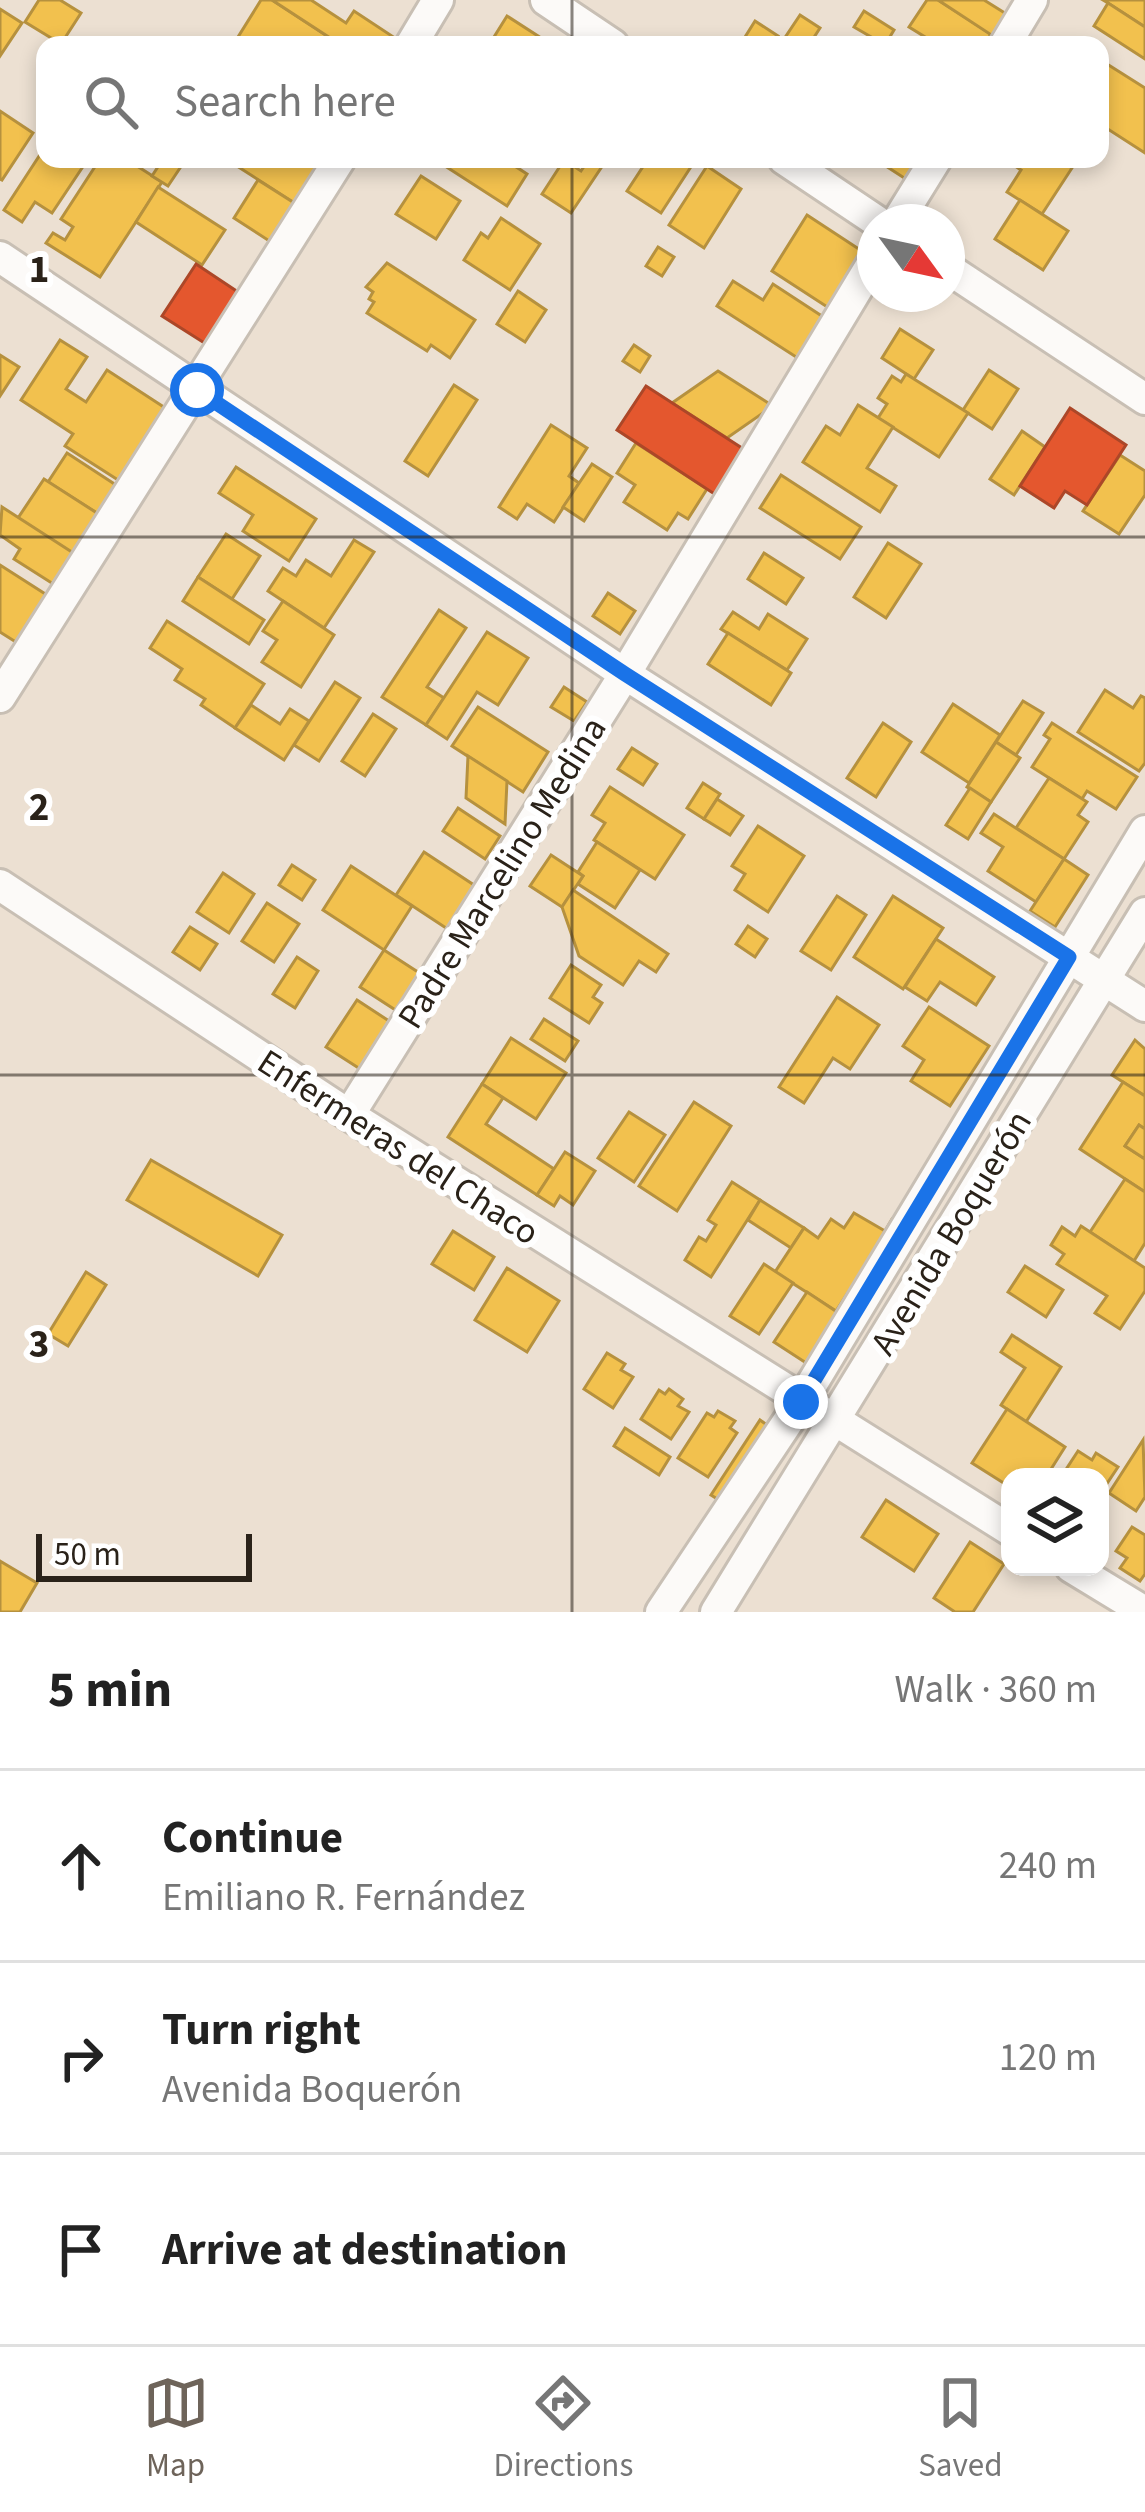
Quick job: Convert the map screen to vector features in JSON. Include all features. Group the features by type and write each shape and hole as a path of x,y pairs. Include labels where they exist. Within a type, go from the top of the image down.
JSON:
{"street":[{"path":"417,36 439,0"},
{"path":"546,0 600,36"},
{"path":"1010,36 1032,0"},
{"path":"0,697 334,168"},
{"path":"797,168 857,208"},
{"path":"908,204 930,168"},
{"path":"0,257 625,674 1145,1006"},
{"path":"965,280 1145,399"},
{"name":"Padre Marcelino Medina","path":"349,1115 625,674 857,289"},
{"name":"Avenida Boquerón","path":"661,1612 801,1402 1145,832"},
{"name":"Enfermeras del Chaco","path":"0,885 349,1115 1001,1524"},
{"name":"Avenida Boquerón","path":"716,1612 1145,913"},
{"path":"1086,1576 1145,1612"}],"building: Homes":[{"path":"39,0 60,0 81,13 66,36 48,36 25,22"},
{"path":"261,0 272,0 327,36 239,36"},
{"path":"272,0 311,0 346,23 354,11 392,36 327,36"},
{"path":"927,0 938,0 991,34 924,36 909,27"},
{"path":"938,0 984,0 1016,20 1006,36 993,36"},
{"path":"1103,0 1145,0 1145,27 1108,3"},
{"path":"1108,3 1145,27 1145,59 1094,26"},
{"path":"0,9 22,23 0,56"},
{"path":"864,11 894,30 890,36 870,36 854,27"},
{"path":"800,15 820,28 815,36 786,36"},
{"path":"507,16 538,36 495,36"},
{"path":"755,21 778,36 746,36"},
{"path":"1109,65 1145,88 1145,153 1109,130"},
{"path":"0,111 33,133 2,180 0,179"},
{"path":"36,161 36,168 82,168 52,213 35,202 22,222 4,210"},
{"path":"94,168 140,168 162,182 100,277 46,243 53,233 65,240 73,227 61,219"},
{"path":"157,168 180,168 168,186 152,176"},
{"path":"240,168 323,168 299,206"},
{"path":"448,168 518,168 527,174 507,206"},
{"path":"559,168 601,168 571,213 542,194"},
{"path":"642,168 690,168 661,213 627,191"},
{"path":"706,168 741,189 704,248 669,225"},
{"path":"889,168 926,168 915,185"},
{"path":"1018,168 1072,168 1042,214 1007,192 1021,170"},
{"path":"421,176 460,201 436,239 396,214"},
{"path":"258,180 299,206 274,244 234,218"},
{"path":"158,187 225,230 202,265 136,222"},
{"path":"1020,200 1068,231 1043,270 995,239"},
{"path":"807,215 857,248 857,278 835,312 772,271"},
{"path":"501,218 540,244 510,290 464,260 481,233 488,238"},
{"path":"658,247 674,257 662,276 646,266"},
{"path":"387,263 475,320 450,358 431,345 427,351 367,313 374,302 369,299 373,292 366,287"},
{"path":"733,281 763,300 773,284 834,324 807,364 717,306"},
{"path":"518,291 546,310 525,342 497,324"},
{"path":"900,329 933,350 914,379 882,358"},
{"path":"60,340 87,357 66,389 86,402 107,370 176,415 129,487 65,446 73,434 21,400"},
{"path":"634,345 650,356 640,372 623,361"},
{"path":"0,355 19,367 0,396"},
{"path":"989,370 1018,389 992,429 963,410"},
{"path":"718,371 773,406 727,438 672,403"},
{"path":"906,374 968,413 939,457 878,418 887,404 878,398 892,376 901,382"},
{"path":"454,385 477,400 428,476 405,461"},
{"path":"858,405 893,427 867,468 896,486 880,512 803,462 826,426 840,435"},
{"path":"551,425 587,448 569,476 579,483 554,522 527,504 517,519 499,507"},
{"path":"1022,431 1045,447 1014,495 990,479"},
{"path":"636,443 707,489 688,519 678,513 667,530 624,502 635,485 617,473"},
{"path":"67,453 119,487 100,515 48,482"},
{"path":"1120,455 1145,471 1145,495 1119,534 1083,511"},
{"path":"592,464 612,477 584,521 563,507"},
{"path":"236,467 316,519 289,561 243,531 253,515 219,493"},
{"path":"781,475 861,527 840,559 760,508"},
{"path":"44,479 100,515 75,555 18,518"},
{"path":"2,507 78,556 58,587 14,559 20,549 0,535"},
{"path":"226,534 260,556 232,599 198,577"},
{"path":"354,540 374,552 324,628 268,591 283,568 296,576 306,560 331,576"},
{"path":"888,543 921,564 886,618 854,597"},
{"path":"764,553 803,578 786,604 748,579"},
{"path":"0,565 50,597 19,644 0,632"},
{"path":"198,577 264,620 249,644 183,601"},
{"path":"608,593 635,611 620,634 593,616"},
{"path":"283,601 334,635 301,687 262,662 277,640 263,631"},
{"path":"439,610 466,628 427,687 444,698 426,725 382,697"},
{"path":"733,612 759,629 768,614 807,639 787,670 721,629"},
{"path":"167,621 264,684 235,728 201,705 205,699 175,680 182,669 150,648"},
{"path":"487,632 528,658 498,705 477,692 447,739 426,725"},
{"path":"728,633 791,673 771,705 708,664"},
{"path":"335,682 360,698 319,761 294,745"},
{"path":"564,687 587,702 574,721 551,707"},
{"path":"1105,690 1133,708 1141,696 1145,698 1145,763 1139,771 1078,732"},
{"path":"1023,701 1043,713 1016,755 996,742"},
{"path":"953,704 1000,735 969,783 922,752"},
{"path":"251,705 280,724 290,709 309,721 284,760 235,728"},
{"path":"478,707 548,752 523,792 452,746"},
{"path":"373,714 396,729 365,776 342,761"},
{"path":"883,723 911,742 876,797 847,778"},
{"path":"1052,723 1137,777 1116,809 1087,791 1082,799 1032,767 1050,739 1044,735"},
{"path":"996,742 1020,758 991,802 967,787"},
{"path":"632,748 657,764 643,785 618,769"},
{"path":"468,756 507,781 505,824 466,798"},
{"path":"1049,778 1087,802 1078,815 1088,822 1064,859 1016,828"},
{"path":"703,783 720,794 704,819 687,808"},
{"path":"610,787 684,835 655,879 594,840 605,823 592,815"},
{"path":"970,788 991,802 968,839 946,825"},
{"path":"717,799 743,816 730,835 704,819"},
{"path":"458,808 500,836 485,859 443,831"},
{"path":"994,814 1064,859 1036,902 988,871 1003,847 981,833"},
{"path":"758,826 804,856 768,912 735,890 745,874 732,866"},
{"path":"597,842 640,870 615,908 578,884 583,876 578,872"},
{"path":"424,852 477,887 449,930 396,895"},
{"path":"551,855 583,876 562,907 530,886"},
{"path":"1064,859 1088,875 1055,927 1030,911"},
{"path":"292,865 315,880 302,900 279,885"},
{"path":"351,866 412,906 384,950 323,910"},
{"path":"223,873 254,894 229,933 197,912"},
{"path":"573,890 668,954 656,972 639,961 623,985 579,956 562,907"},
{"path":"837,896 866,915 831,970 801,951"},
{"path":"893,896 943,928 903,989 854,957"},
{"path":"267,903 299,924 274,962 242,941"},
{"path":"748,926 767,939 755,957 736,944"},
{"path":"190,927 217,944 200,970 173,952"},
{"path":"936,939 994,977 976,1005 940,982 927,1001 905,987"},
{"path":"384,950 441,987 417,1024 360,987"},
{"path":"297,957 318,971 295,1008 273,994"},
{"path":"571,965 601,985 593,997 602,1003 589,1023 550,998"},
{"path":"837,997 879,1025 850,1069 833,1058 804,1103 779,1087"},
{"path":"357,1000 415,1038 385,1085 326,1047"},
{"path":"929,1007 989,1046 950,1106 911,1081 924,1060 903,1046"},
{"path":"544,1019 578,1041 565,1061 531,1039"},
{"path":"511,1038 566,1073 536,1119 482,1084"},
{"path":"1135,1040 1145,1049 1145,1096 1112,1075"},
{"path":"1123,1082 1145,1096 1145,1129 1139,1125 1125,1146 1145,1159 1145,1192 1080,1149"},
{"path":"482,1084 503,1098 486,1124 554,1169 537,1195 448,1137"},
{"path":"694,1102 731,1126 677,1211 639,1186"},
{"path":"629,1112 665,1135 634,1182 598,1158"},
{"path":"1139,1125 1145,1129 1145,1159 1125,1146"},
{"path":"565,1152 595,1171 573,1205 560,1196 554,1206 537,1195"},
{"path":"151,1160 282,1235 258,1276 127,1200"},
{"path":"1125,1179 1145,1192 1145,1243 1134,1261 1090,1232"},
{"path":"732,1182 760,1200 711,1277 685,1260 699,1237 706,1241 716,1225 708,1220"},
{"path":"760,1200 804,1228 791,1248 748,1220"},
{"path":"854,1213 885,1231 892,1219 915,1234 870,1304 849,1291 836,1311 775,1272 804,1228 818,1238 831,1219 844,1228"},
{"path":"1081,1226 1145,1268 1145,1291 1120,1329 1095,1313 1107,1296 1057,1264 1064,1254 1051,1245 1062,1227 1075,1236"},
{"path":"453,1231 494,1257 474,1290 432,1264"},
{"path":"764,1264 793,1283 759,1334 730,1316"},
{"path":"1025,1266 1063,1290 1046,1317 1008,1292"},
{"path":"507,1268 559,1301 527,1352 475,1320"},
{"path":"86,1272 106,1285 68,1346 48,1334"},
{"path":"807,1292 852,1322 820,1372 774,1342"},
{"path":"1012,1335 1061,1367 1026,1422 1001,1405 1025,1368 1001,1352"},
{"path":"607,1353 625,1364 621,1370 633,1377 613,1408 584,1389"},
{"path":"669,1389 683,1399 678,1406 689,1412 671,1439 641,1419 659,1390 665,1394"},
{"path":"1007,1409 1065,1447 1052,1468 1001,1468 1001,1481 972,1463"},
{"path":"718,1411 735,1421 730,1428 737,1433 708,1477 678,1458 707,1413 714,1417"},
{"path":"760,1420 778,1433 730,1507 711,1495"},
{"path":"625,1428 670,1457 659,1475 614,1446"},
{"path":"1143,1440 1145,1497 1136,1511 1109,1493"},
{"path":"1078,1451 1092,1460 1096,1453 1118,1467 1109,1480 1109,1468 1067,1468"},
{"path":"886,1500 938,1534 914,1571 862,1537"},
{"path":"1132,1527 1145,1535 1145,1574 1140,1581 1120,1568 1127,1558 1116,1551"},
{"path":"970,1542 1001,1562 973,1612 955,1612 934,1598"},
{"path":"0,1561 37,1583 20,1612 0,1612"}],"building: Shops":[{"path":"196,264 250,300 217,351 162,316"},
{"path":"646,386 745,450 716,495 617,430"},
{"path":"1070,408 1126,445 1087,505 1065,491 1054,508 1020,486"}],"route":[{"path":"197,390 625,674 1069,957 801,1402"}]}
